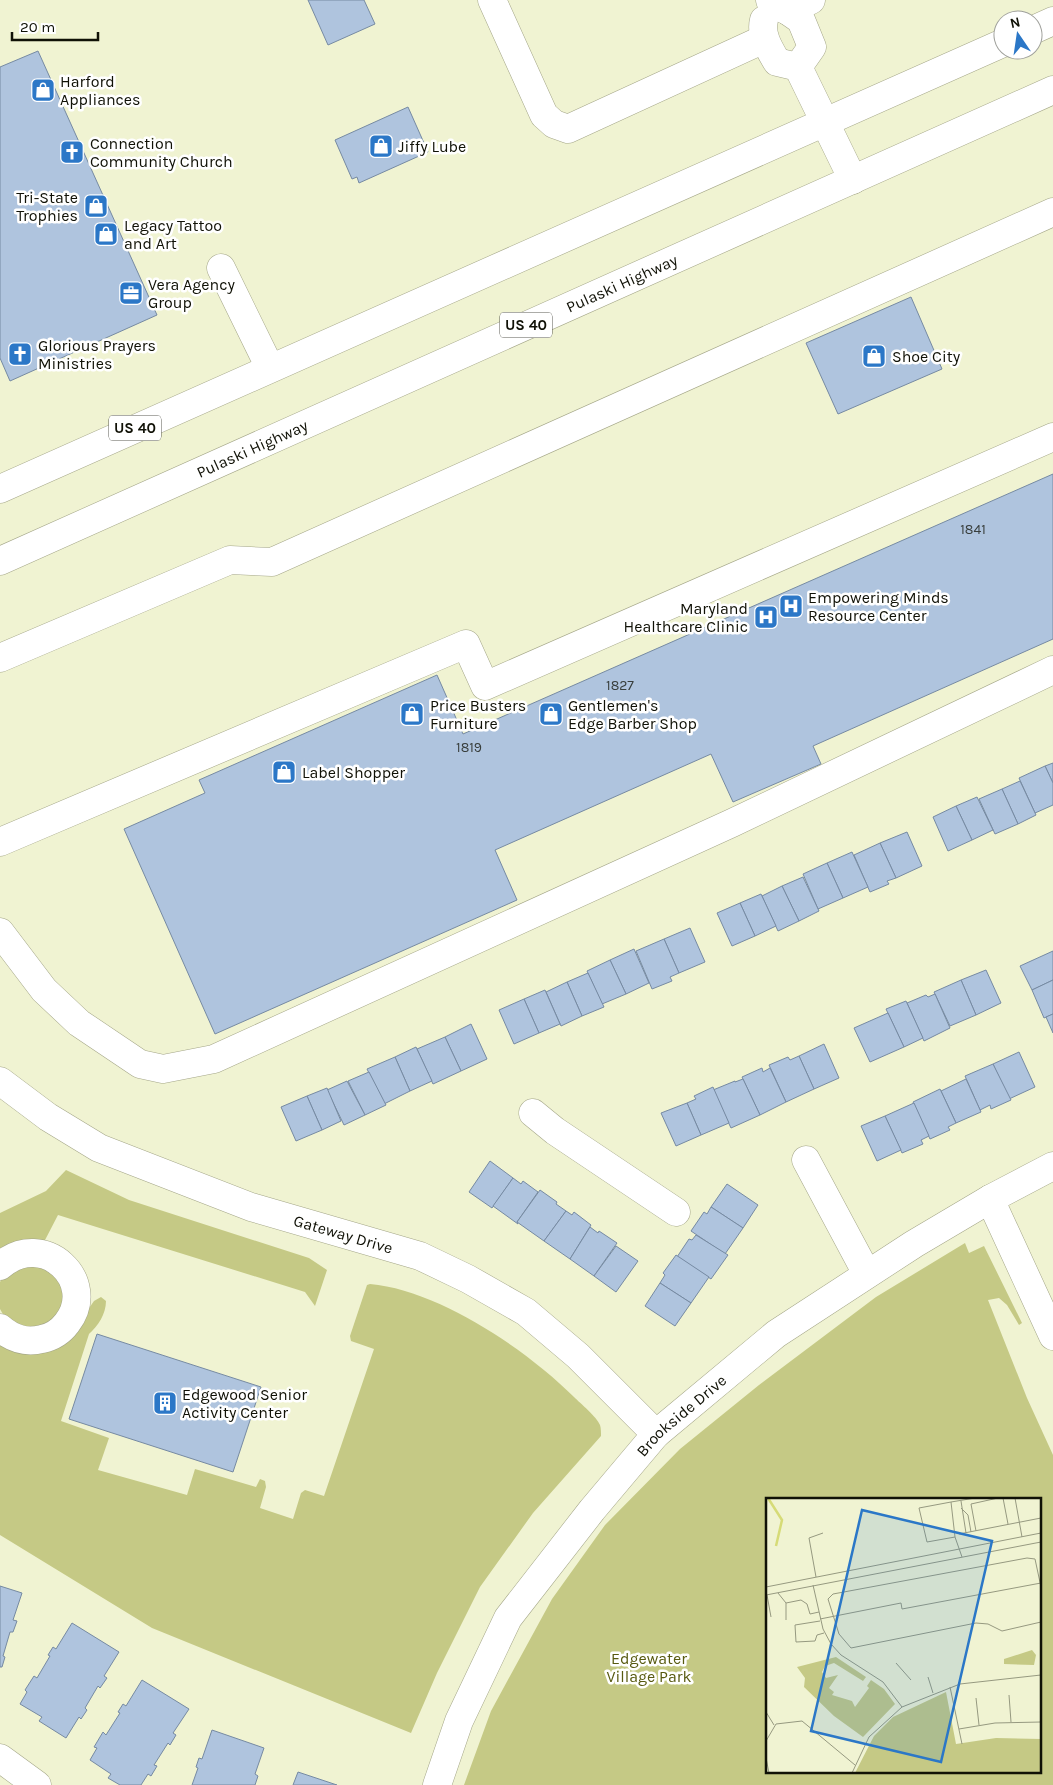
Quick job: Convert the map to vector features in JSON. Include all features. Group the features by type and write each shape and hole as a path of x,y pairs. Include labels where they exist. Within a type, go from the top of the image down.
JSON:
{"main road":[{"path":"492,0 544,115 554,124 568,128 764,39"},
{"path":"785,4 801,20 812,47 798,67 777,62 764,39 762,23 785,4"},
{"name":"US 40","path":"0,489 993,47"},
{"path":"798,67 852,180"},
{"name":"Pulaski Highway","path":"0,561 1053,90"},
{"path":"0,658 230,560 272,562 1053,212"},
{"path":"221,268 270,368"},
{"path":"0,842 466,644 485,686 1053,437"},
{"path":"0,932 44,990 72,1017 140,1064 163,1069 214,1059 732,823 1053,670"},
{"name":"Gateway Drive","path":"0,1081 48,1117 99,1148 251,1207 420,1256 468,1279 526,1312 578,1356 656,1434"},
{"path":"533,1113 555,1131 676,1212"},
{"path":"806,1160 867,1274"},
{"name":"Brookside Drive","path":"437,1785 459,1721 508,1618 592,1510 656,1434 776,1334 914,1244 990,1199 1053,1166"},
{"path":"990,1199 1053,1336"},
{"path":"0,1266 8,1258 24,1252 40,1253 56,1259 68,1270 75,1285 76,1301 72,1317 62,1330 47,1338 31,1342 15,1338 0,1328"},
{"path":"0,1758 37,1785"}],"green space":[{"path":"66,1170 129,1200 309,1258 327,1270 315,1306 305,1292 58,1215 44,1242 21,1243 0,1253 0,1213 46,1191"},
{"name":"Edgewater Village Park","path":"965,1243 969,1253 984,1246 1022,1323 1019,1325 1007,1305 999,1298 988,1300 1027,1398 1053,1455 1053,1785 464,1785 491,1711 552,1599 605,1525 680,1449 759,1385 876,1297"},
{"path":"39,1260 69,1293 55,1324 22,1330 4,1316 0,1309 0,1282 6,1272"},
{"path":"370,1284 424,1297 479,1325 531,1360 554,1379 592,1414 601,1429 601,1436 533,1513 480,1587 437,1673 411,1733 152,1628 0,1535 0,1339 67,1340 94,1301 101,1297 106,1301 105,1311 89,1334 61,1421 109,1438 98,1470 187,1495 195,1469 256,1487 260,1479 265,1481 266,1487 260,1508 293,1519 301,1493 305,1490 324,1496 374,1349 351,1341 350,1336 367,1285"}],"building":[{"path":"308,0 364,0 375,24 328,45"},
{"path":"38,51 157,315 10,381 0,358 0,67"},
{"name":"Jiffy Lube","path":"408,107 428,152 359,183 357,177 352,179 335,140"},
{"name":"Shoe City","path":"911,297 942,369 838,414 806,343"},
{"path":"1053,474 1053,639 813,746 821,764 733,802 711,754 495,850 517,900 215,1034 124,829 205,793 199,780 437,675 463,734"},
{"path":"1053,763 1053,783 1045,766"},
{"path":"1045,766 1053,783 1053,805 1035,813 1019,778"},
{"path":"1020,781 1036,815 1018,824 1002,789"},
{"path":"1002,789 1018,824 995,834 979,799"},
{"path":"977,797 993,830 972,840 956,806"},
{"path":"956,806 972,840 948,851 933,817"},
{"path":"907,832 922,866 896,878 880,843"},
{"path":"880,843 896,878 887,881 889,884 870,892 854,855"},
{"path":"852,852 868,887 843,898 827,863"},
{"path":"827,863 843,898 818,909 803,874"},
{"path":"803,877 819,911 799,921 782,886"},
{"path":"782,886 799,921 778,931 762,896"},
{"path":"761,894 776,926 755,936 740,903"},
{"path":"740,903 755,936 732,946 717,913"},
{"path":"690,928 705,962 679,973 664,939"},
{"path":"664,939 679,973 670,977 672,981 652,989 636,951"},
{"path":"634,949 649,983 626,994 610,960"},
{"path":"1053,951 1053,980 1032,990 1020,966"},
{"path":"610,960 626,994 602,1004 587,971"},
{"path":"986,970 1001,1003 976,1015 961,980"},
{"path":"588,973 604,1007 582,1016 567,982"},
{"path":"961,980 976,1015 950,1026 934,992"},
{"path":"1053,980 1053,1014 1044,1018 1032,990"},
{"path":"567,982 582,1016 561,1026 546,992"},
{"path":"545,990 560,1024 539,1033 524,999"},
{"path":"935,994 950,1028 924,1041 907,1003 926,995 928,997"},
{"path":"524,999 539,1033 514,1044 499,1010"},
{"path":"906,1001 923,1038 904,1047 886,1009"},
{"path":"888,1013 904,1047 870,1062 854,1028"},
{"path":"1053,1014 1053,1033 1046,1017"},
{"path":"471,1024 487,1059 461,1071 445,1037"},
{"path":"445,1037 461,1071 433,1084 417,1049"},
{"path":"824,1044 839,1078 814,1089 799,1056"},
{"path":"416,1047 432,1081 410,1091 395,1057"},
{"path":"1019,1052 1035,1087 1009,1099 993,1064"},
{"path":"799,1056 814,1089 786,1102 769,1065 788,1057 790,1060"},
{"path":"395,1057 410,1091 384,1104 367,1069"},
{"path":"993,1064 1011,1100 991,1109 990,1105 980,1110 965,1076"},
{"path":"762,1068 763,1072 770,1068 786,1102 760,1115 742,1077"},
{"path":"369,1072 386,1105 365,1115 348,1081"},
{"path":"743,1079 760,1115 731,1128 713,1090"},
{"path":"966,1079 981,1112 956,1123 941,1091"},
{"path":"347,1081 365,1115 344,1125 327,1090"},
{"path":"713,1087 729,1123 701,1135 687,1103 696,1099 694,1096"},
{"path":"327,1088 341,1121 322,1130 307,1096"},
{"path":"940,1089 956,1123 948,1127 950,1130 930,1139 913,1102"},
{"path":"307,1096 322,1130 296,1141 281,1107"},
{"path":"687,1103 701,1135 676,1146 661,1113"},
{"path":"914,1103 929,1136 921,1140 923,1144 902,1153 885,1116"},
{"path":"885,1116 901,1150 877,1161 861,1126"},
{"path":"490,1161 513,1178 492,1208 469,1192"},
{"path":"513,1178 521,1184 523,1181 538,1192 517,1222 518,1224 493,1206"},
{"path":"727,1184 758,1205 743,1228 711,1207"},
{"path":"540,1190 566,1211 544,1241 517,1222"},
{"path":"711,1207 743,1228 725,1254 691,1231 704,1212 707,1214"},
{"path":"566,1211 572,1215 574,1212 591,1225 570,1259 544,1241"},
{"path":"590,1227 617,1243 594,1276 570,1259"},
{"path":"696,1235 728,1255 711,1279 677,1257 689,1239 692,1240"},
{"path":"616,1246 638,1261 616,1292 594,1276"},
{"path":"676,1255 709,1277 691,1303 660,1283 665,1275 663,1273"},
{"path":"660,1283 691,1303 675,1326 645,1306"},
{"name":"Edgewood Senior Activity Center","path":"97,1334 261,1387 233,1472 69,1419"},
{"path":"0,1586 22,1593 13,1620 17,1621 13,1632 10,1632 2,1667 0,1667"},
{"path":"72,1623 119,1652 104,1676 107,1678 100,1688 98,1686 85,1708 87,1710 81,1719 79,1717 66,1738 39,1721 42,1717 20,1704 27,1692 25,1690 34,1676 37,1678 53,1647 56,1649"},
{"path":"142,1680 189,1709 173,1733 176,1735 170,1745 168,1743 154,1765 157,1766 151,1776 148,1774 141,1785 120,1785 108,1778 111,1774 90,1760 97,1748 94,1747 103,1732 106,1735 120,1713 118,1712 123,1704 126,1706"},
{"path":"212,1730 264,1748 255,1774 258,1776 255,1785 192,1785 198,1768 196,1767 199,1758 202,1759"},
{"path":"298,1772 337,1785 293,1785"}],"place":[{"name":"Harford Appliances","path":"43,90"},
{"name":"Jiffy Lube","path":"381,146"},
{"name":"Connection Community Church","path":"72,152"},
{"name":"Tri-State Trophies","path":"96,206"},
{"name":"Legacy Tattoo and Art","path":"106,234"},
{"name":"Vera Agency Group","path":"131,293"},
{"name":"Glorious Prayers Ministries","path":"20,354"},
{"name":"Shoe City","path":"874,356"},
{"name":"Empowering Minds Resource Center","path":"791,606"},
{"name":"Maryland Healthcare Clinic","path":"766,617"},
{"name":"Price Busters Furniture","path":"412,714"},
{"name":"Gentlemen's Edge Barber Shop","path":"551,714"},
{"name":"Label Shopper","path":"284,772"},
{"name":"Edgewood Senior Activity Center","path":"165,1403"}]}
